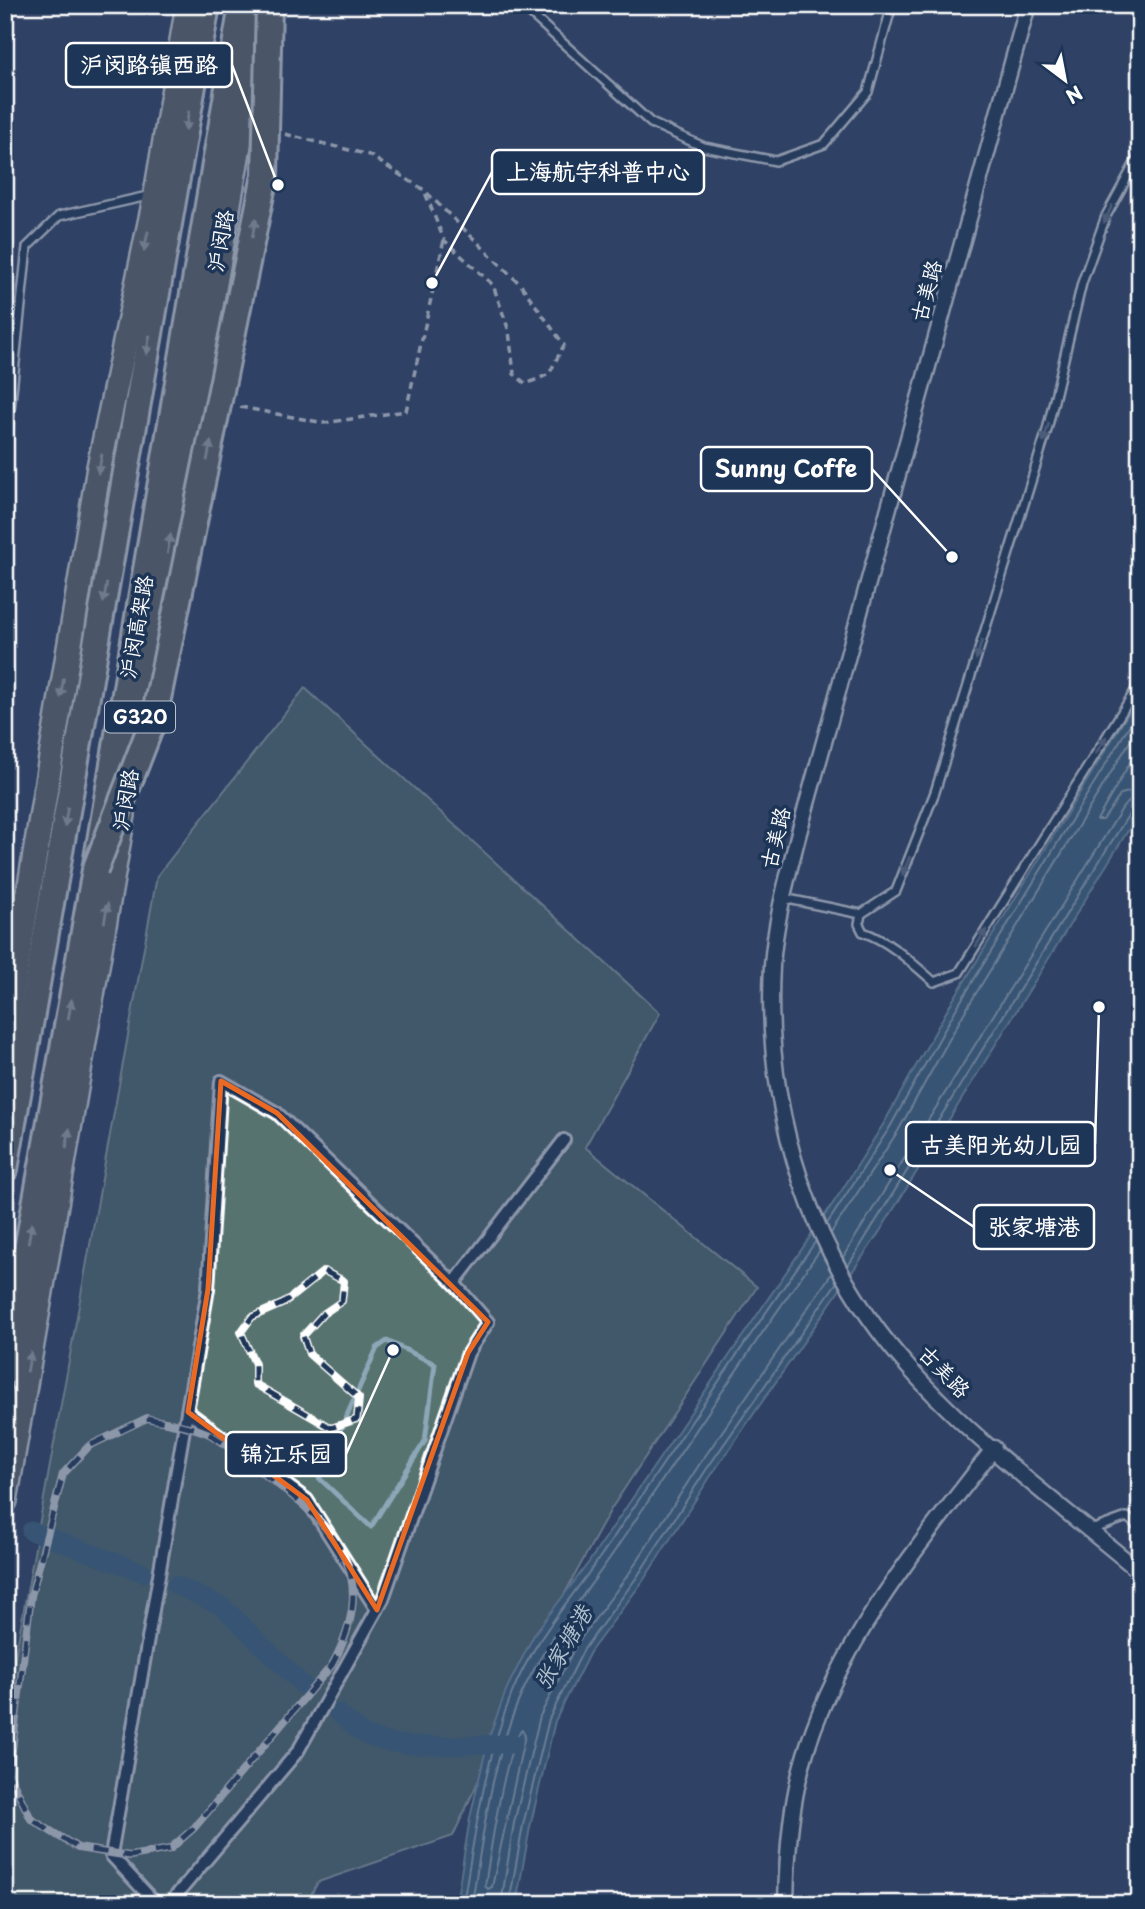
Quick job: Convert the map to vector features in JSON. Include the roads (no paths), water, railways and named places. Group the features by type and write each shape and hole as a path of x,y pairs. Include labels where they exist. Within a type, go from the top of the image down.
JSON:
{"highway":[{"name":"沪闵高架路","path":"5,1169 207,5"},
{"name":"沪闵高架路","path":"5,1372 95,870 242,5"},
{"path":"95,870 154,718 265,174 269,5"}],"main road":[{"path":"5,1036 99,467 156,194 188,5"},
{"name":"沪闵路","path":"5,1501 12,1435 264,5"}],"street":[{"name":"古美路","path":"1028,5 783,898 772,964 771,1025 775,1076 784,1129 809,1204 856,1296 908,1367 994,1448 1140,1572"},
{"path":"156,1904 111,1855 208,1289 221,1081 277,1113 454,1283 488,1322 468,1353 377,1610 299,1751 169,1904"},
{"path":"454,1283 564,1140"},
{"path":"188,1412 307,1500 377,1610"},
{"path":"786,1904 787,1855 795,1796 807,1746 829,1692 853,1642 882,1594 994,1448"}],"lane":[{"path":"521,5 651,122 704,148 776,161 824,144 869,92 892,5"},
{"path":"783,898 861,914 896,891 935,792 1047,430 1082,283 1106,216 1140,154"},
{"path":"5,459 27,247 59,216 156,194"},
{"path":"861,914 859,924 863,932 897,950 934,982 959,973 1140,683"},
{"path":"1090,1530 1127,1517 1140,1528"}],"water":[{"path":"1140,694 1140,811 877,1236 712,1474 643,1581 590,1652 555,1721 530,1827 516,1904 456,1904 470,1818 488,1740 507,1688 535,1633 589,1562 842,1190 884,1123 950,1005"}],"waterway":[{"path":"387,1341 435,1364 425,1441 371,1527 319,1478 377,1348 387,1341"},
{"path":"31,1531 144,1573"},
{"path":"176,1585 223,1607 303,1685"},
{"path":"338,1713 364,1734 378,1740 436,1746 513,1744"}],"railway":[{"path":"324,1271 344,1281 342,1301 323,1314 303,1336 309,1354 359,1398 357,1419 331,1428 255,1384 255,1364 241,1332 252,1317 284,1303 324,1271"},
{"path":"147,1418 194,1428 216,1438 313,1514 344,1556 352,1579 352,1605 346,1633 332,1665 194,1828 170,1849 130,1856 78,1848 31,1819 9,1774 31,1596 63,1474 89,1446 147,1418"}],"place":[{"name":"沪闵路镇西路","path":"278,185"},
{"name":"上海航宇科普中心","path":"432,283"},
{"name":"Sunny Coffe","path":"952,557"},
{"name":"古美阳光幼儿园","path":"1099,1007"},
{"name":"张家塘港","path":"890,1170"},
{"name":"锦江乐园","path":"393,1350"}]}
